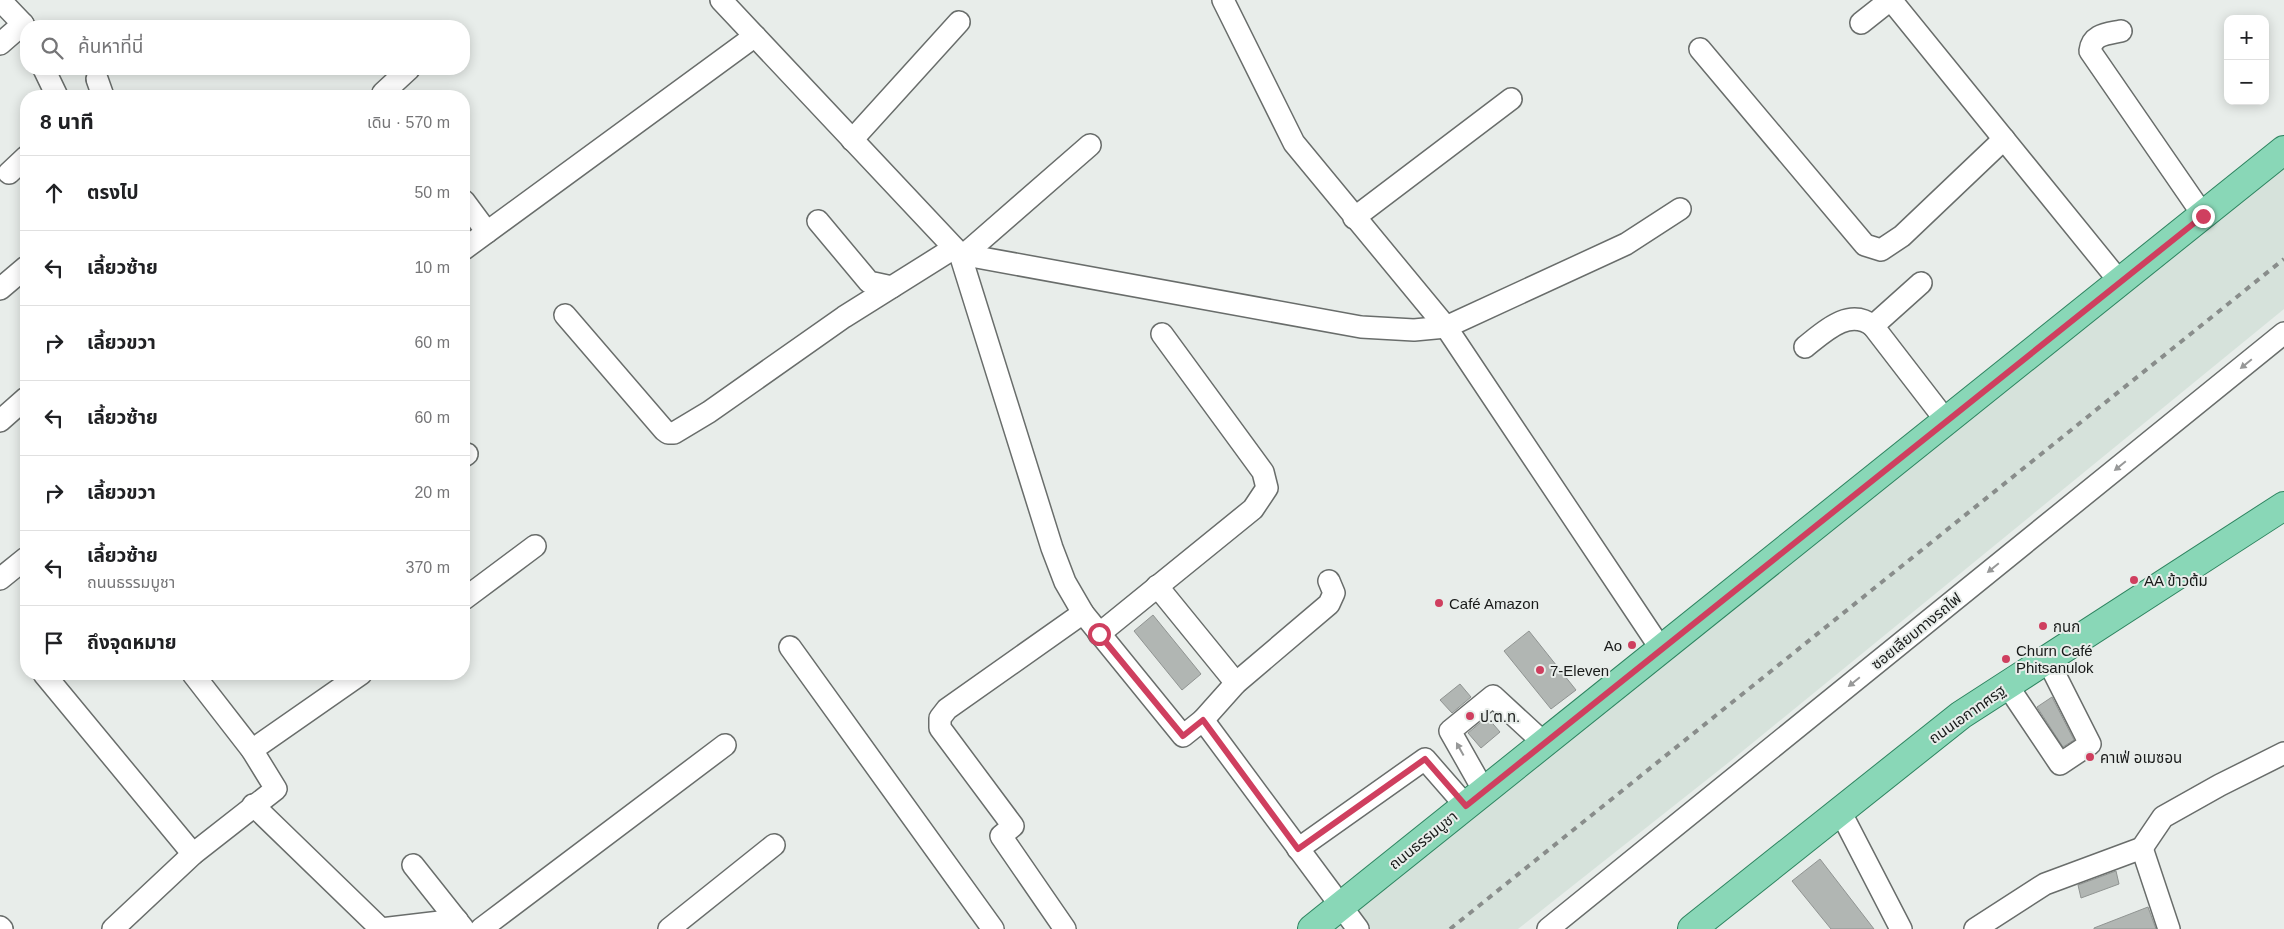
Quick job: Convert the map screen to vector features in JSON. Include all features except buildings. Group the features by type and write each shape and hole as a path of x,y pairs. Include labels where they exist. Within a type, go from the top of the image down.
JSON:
{"main road":[{"name":"ถนนธรรมบูชา","path":"1312,929 2284,150"},
{"name":"ถนนเอกาทศรฐ","path":"1692,929 1961,715 2284,506"}],"street":[{"path":"0,0 20,22"},
{"path":"721,0 960,252 1052,548 1066,582 1083,613 1183,736 1203,720 1236,683 1329,604 1334,593 1328,581"},
{"path":"1861,23 1890,0 2120,282"},
{"path":"1229,6 1294,143 1354,218 1446,327 1661,649"},
{"path":"852,140 959,22"},
{"path":"0,44 20,30"},
{"path":"2120,31 2096,38 2091,44 2090,51 2203,216"},
{"path":"470,245 755,36"},
{"path":"1700,49 1865,245 1873,249 1881,250 1902,236 2004,138"},
{"path":"47,75 54,90"},
{"path":"387,90 403,75"},
{"path":"1354,218 1511,99"},
{"path":"565,315 664,430 674,434 709,412 844,317 892,287 960,252 1090,145"},
{"path":"10,173 20,164"},
{"path":"470,209 487,232"},
{"path":"960,252 1360,327 1414,330 1446,327 1626,244 1680,209"},
{"path":"818,221 869,282 892,287"},
{"path":"0,289 20,272"},
{"path":"1873,326 1921,283"},
{"path":"1805,347 1829,327 1844,321 1861,319 1873,326 1947,422"},
{"name":"ซอยเลียบทางรถไฟ","path":"1548,929 2284,333"},
{"path":"1099,634 1253,509 1267,488 1263,472 1162,334"},
{"path":"0,420 20,403"},
{"path":"470,595 535,546"},
{"path":"0,579 20,563"},
{"path":"1157,586 1236,683"},
{"path":"1065,929 1001,836 1014,826 940,728 940,718 947,709 1083,613"},
{"path":"790,647 993,929"},
{"path":"2007,685 2060,764 2090,744 2047,659"},
{"path":"49,680 193,854"},
{"path":"114,929 193,854 253,805 276,790 252,750 198,680"},
{"path":"252,750 352,680"},
{"path":"1475,799 1450,731 1493,696 1544,743"},
{"path":"1203,720 1358,929"},
{"path":"482,929 725,745"},
{"path":"1975,929 2045,884 2142,848 2163,817 2220,784 2284,753"},
{"path":"1298,849 1425,759 1475,799"},
{"path":"253,805 381,929 460,924"},
{"path":"1840,811 1902,929"},
{"path":"669,929 774,845"},
{"path":"2142,848 2168,929"},
{"path":"414,865 460,924"}],"shaded area":[{"path":"2284,168 2284,309 1728,763 1518,929 1332,929"}],"railway":[{"path":"1450,929 2284,259"}],"place":[{"name":"AA ข้าวต้ม","path":"2134,580"},
{"name":"Café Amazon","path":"1439,603"},
{"name":"กนก","path":"2043,626"},
{"name":"Ao","path":"1632,645"},
{"name":"Churn Café Phitsanulok","path":"2006,659"},
{"name":"7-Eleven","path":"1540,670"},
{"name":"ป.ต.ท.","path":"1470,716"},
{"name":"คาเฟ่ อเมซอน","path":"2090,757"}],"route":[{"path":"1099,634 1183,736 1203,720 1298,849 1425,759 1466,806 2203,216"}]}
